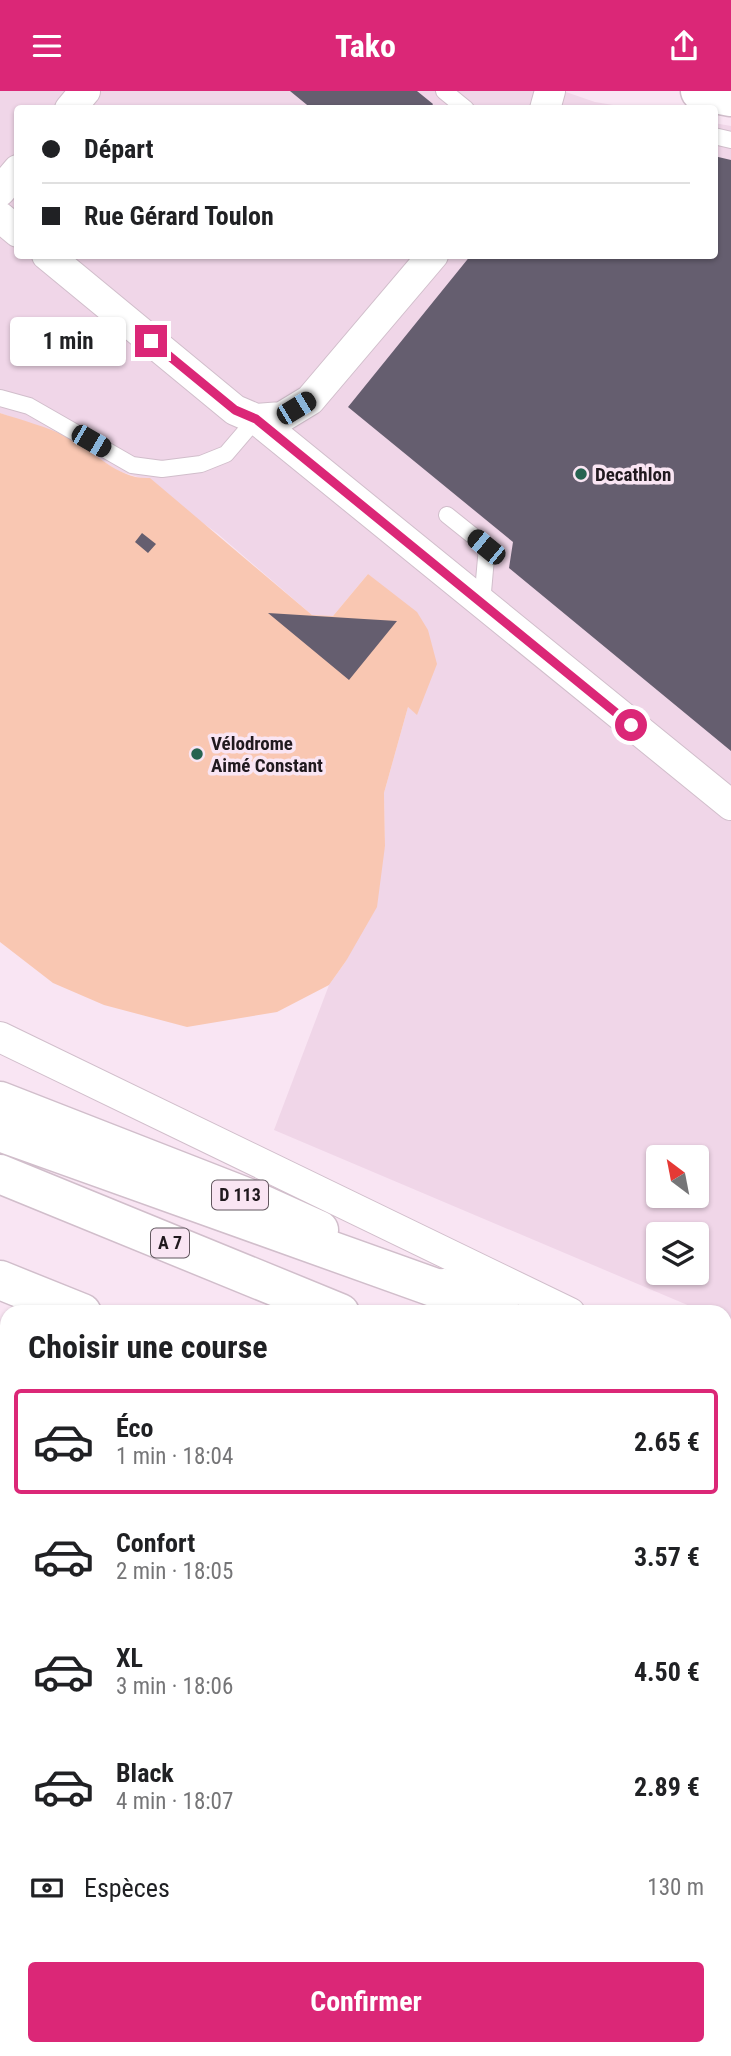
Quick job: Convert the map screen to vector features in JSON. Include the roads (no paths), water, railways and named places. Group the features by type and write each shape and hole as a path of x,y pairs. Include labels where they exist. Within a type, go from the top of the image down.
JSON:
{"main road":[{"path":"700,91 731,97"},
{"name":"D 113","path":"0,1101 246,1197 484,1305"},
{"path":"0,1132 482,1305"},
{"name":"A 7","path":"0,1174 320,1305"},
{"path":"0,1280 62,1305"}],"street":[{"path":"73,105 85,91"},
{"path":"0,191 14,175"},
{"path":"0,217 14,229"},
{"path":"52,259 235,410 256,419 731,805"},
{"path":"256,419 282,417 310,400 430,259"},
{"path":"0,1037 553,1305"}],"lane":[{"path":"444,91 461,105"},
{"path":"0,398 29,406 132,465 162,469 201,464 226,454 256,419"},
{"path":"447,515 486,547 482,603"}],"place":[{"name":"Decathlon","path":"581,474"},
{"name":"Vélodrome Aimé Constant","path":"197,754"}]}
